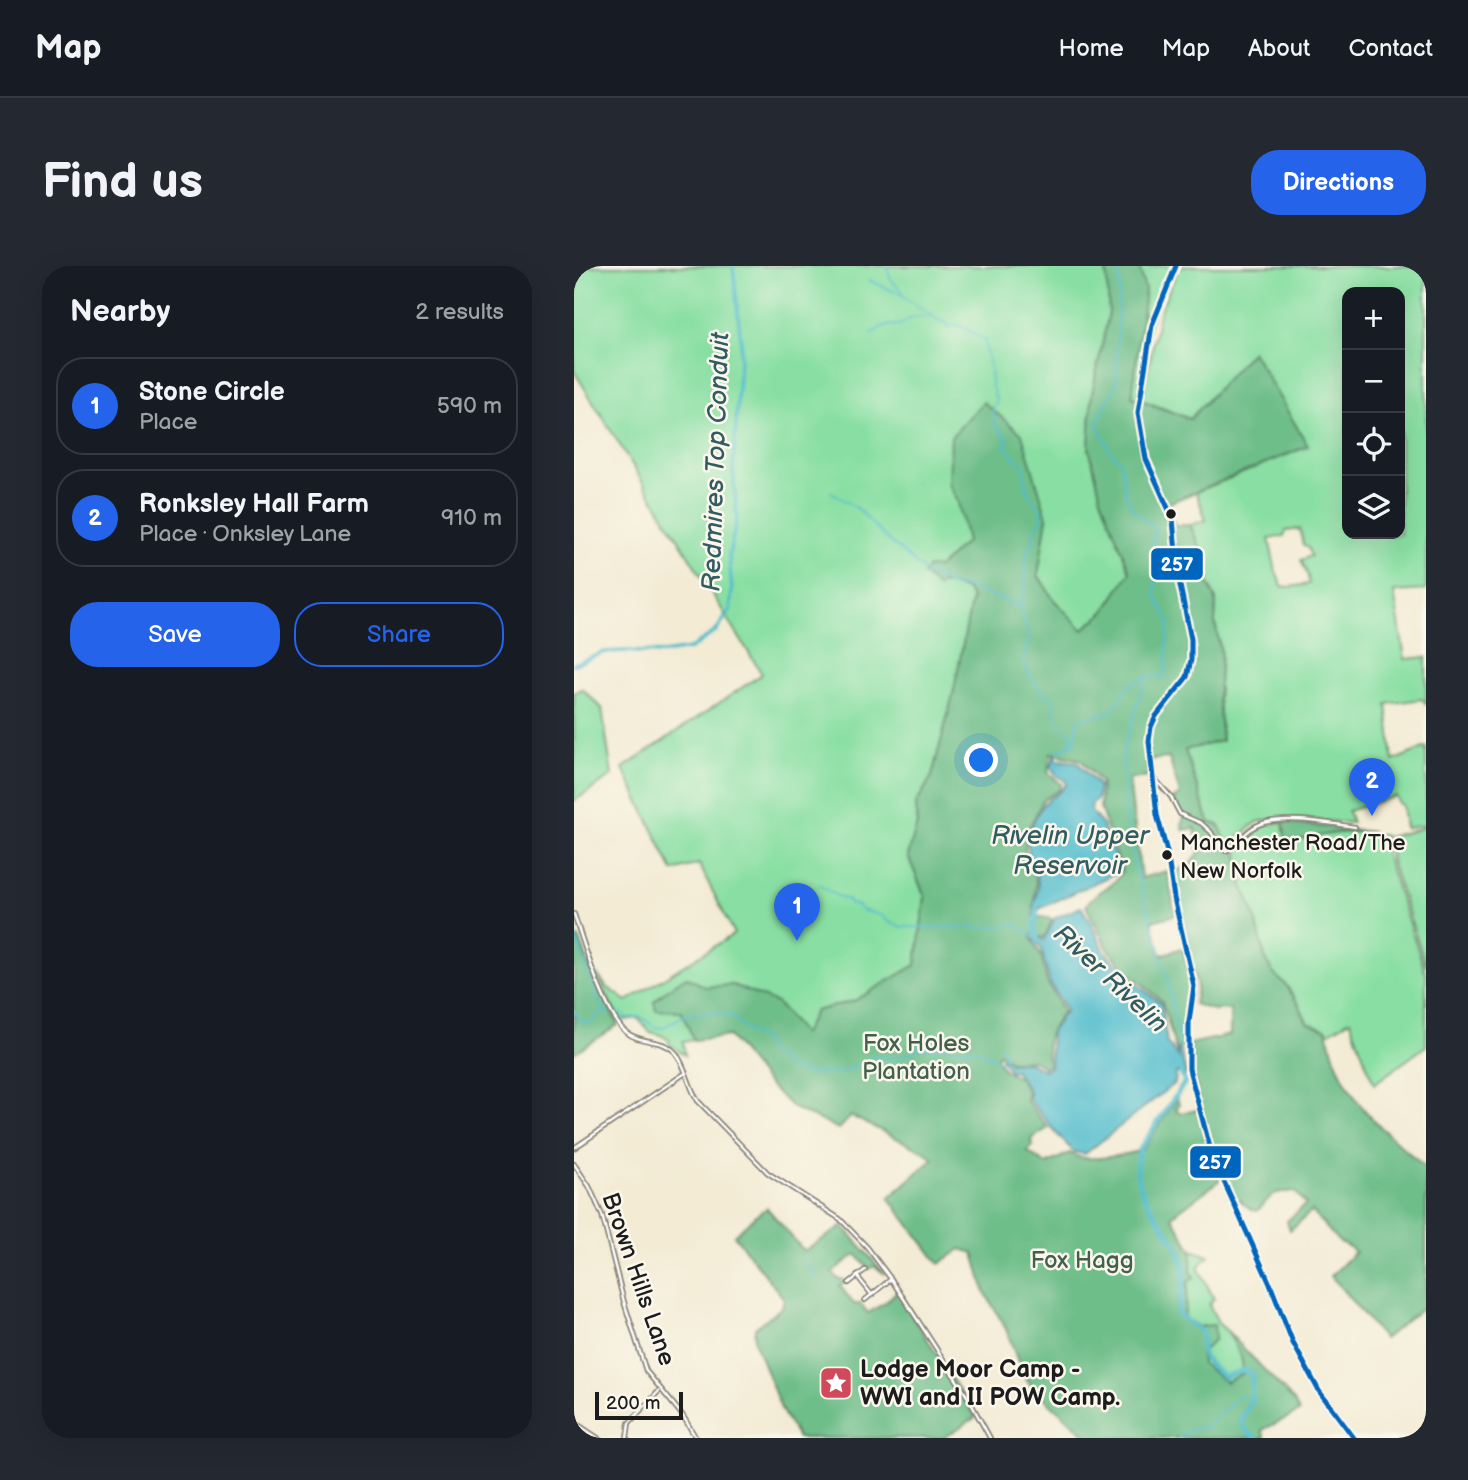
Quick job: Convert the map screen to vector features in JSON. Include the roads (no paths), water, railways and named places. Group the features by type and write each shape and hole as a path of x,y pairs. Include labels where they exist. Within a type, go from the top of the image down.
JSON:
{"main road":[{"path":"1176,266 1152,325 1139,407 1139,423 1146,459 1173,519 1178,576 1191,639 1191,660 1184,684 1159,711 1151,727 1149,741 1152,778 1183,945 1193,979 1188,1059 1207,1139 1217,1168 1252,1243 1299,1357 1328,1404 1354,1438"}],"street":[{"path":"1152,778 1171,797 1180,814 1201,823 1226,851 1254,826 1267,822 1285,820 1355,827"},
{"path":"574,914 595,975 620,1025 634,1036 671,1049 678,1057 690,1088 700,1104 764,1170 844,1223 891,1279 990,1438"},
{"path":"574,1148 685,1073"},
{"name":"Brown Hills Lane","path":"574,1164 589,1186 602,1215 624,1302 644,1366 660,1390 683,1416 696,1438"},
{"path":"849,1283 865,1270"},
{"path":"857,1276 872,1295"},
{"path":"865,1300 891,1279"},
{"path":"627,1438 629,1424 660,1390"},
{"path":"574,1422 598,1438"}],"water":[{"name":"Rivelin Upper Reservoir","path":"1055,753 1057,760 1077,762 1099,786 1097,800 1092,803 1091,812 1102,824 1120,871 1035,911 1033,906 1038,885 1028,842 1032,825 1041,808 1066,784 1051,767"},
{"path":"1081,907 1105,952 1130,979 1161,1003 1167,1043 1178,1057 1180,1049 1186,1074 1183,1079 1176,1073 1175,1083 1085,1154 1074,1152 1056,1133 1029,1099 1029,1091 1015,1070 1009,1071 1001,1057 1004,1056 1010,1063 1029,1062 1044,1070 1050,1067 1051,1032 1066,1010 1050,983 1041,948 1034,939 1035,936 1044,940 1055,918"}],"waterway":[{"name":"Redmires Top Conduit","path":"574,664 605,652 663,653 690,649 716,631 730,610 732,591 729,555 737,518 733,471 741,342 733,266"},
{"path":"886,266 891,280 905,298 940,321 946,322 948,326 959,325 985,340 997,401 993,408 996,421 994,423 1008,439 1004,447 1012,452 1014,459 1021,460 1027,490 1042,511 1042,519 1033,532 1033,543 1027,550 1025,591 1021,599 1029,639 1023,661 1042,692 1054,699 1058,720 1072,735 1067,746"},
{"path":"1056,752 1074,744 1078,720 1112,711 1128,688 1139,680 1146,677 1165,677 1169,621 1155,595 1155,527 1135,512 1126,496 1121,462 1111,453 1097,422 1116,386 1120,266"},
{"path":"869,280 902,295"},
{"path":"871,334 883,326 900,325 911,318 930,317"},
{"path":"831,492 858,509 925,572 950,585 968,587 1015,604 1023,612"},
{"path":"1146,676 1123,751 1126,815 1135,865 1168,981 1180,1049"},
{"path":"819,885 861,910 881,915 901,927 962,927"},
{"name":"River Rivelin","path":"1037,911 1034,928 1038,941"},
{"path":"989,928 1015,924 1035,938"},
{"path":"965,927 986,928"},
{"path":"574,931 605,1012"},
{"path":"616,1010 626,1018 641,1017 655,1027 663,1028 684,1015 730,1015 746,1030 763,1039 770,1054 779,1056 783,1065 809,1074 849,1071 852,1066 865,1063 874,1056 897,1058 921,1049 936,1050 942,1046 975,1049 1003,1062"},
{"path":"574,1011 578,1018 586,1023 592,1023 596,1016 608,1013"},
{"path":"925,1036 928,1047"},
{"path":"917,1037 919,1046"},
{"path":"1001,1046 1005,1052 1004,1057"},
{"name":"River Rivelin","path":"1181,1073 1185,1082 1140,1149 1137,1166 1139,1181 1152,1209 1178,1249 1183,1264 1178,1313 1203,1335 1203,1354 1218,1373 1224,1377 1242,1370 1252,1373 1252,1399 1241,1420 1246,1430 1256,1438"},
{"path":"805,1261 818,1278"},
{"path":"1179,1438 1190,1430 1207,1427 1240,1395 1252,1399"}],"place":[{"name":"Ronksley Hall Farm","path":"1372,816"},
{"name":"Manchester Road/The New Norfolk","path":"1167,855"},
{"name":"Stone Circle","path":"797,941"},
{"name":"Lodge Moor Camp - WWI and II POW Camp.","path":"836,1383"}],"park label":[{"name":"Fox Holes Plantation","path":"916,1057"},
{"name":"Fox Hagg","path":"1082,1260"}]}
